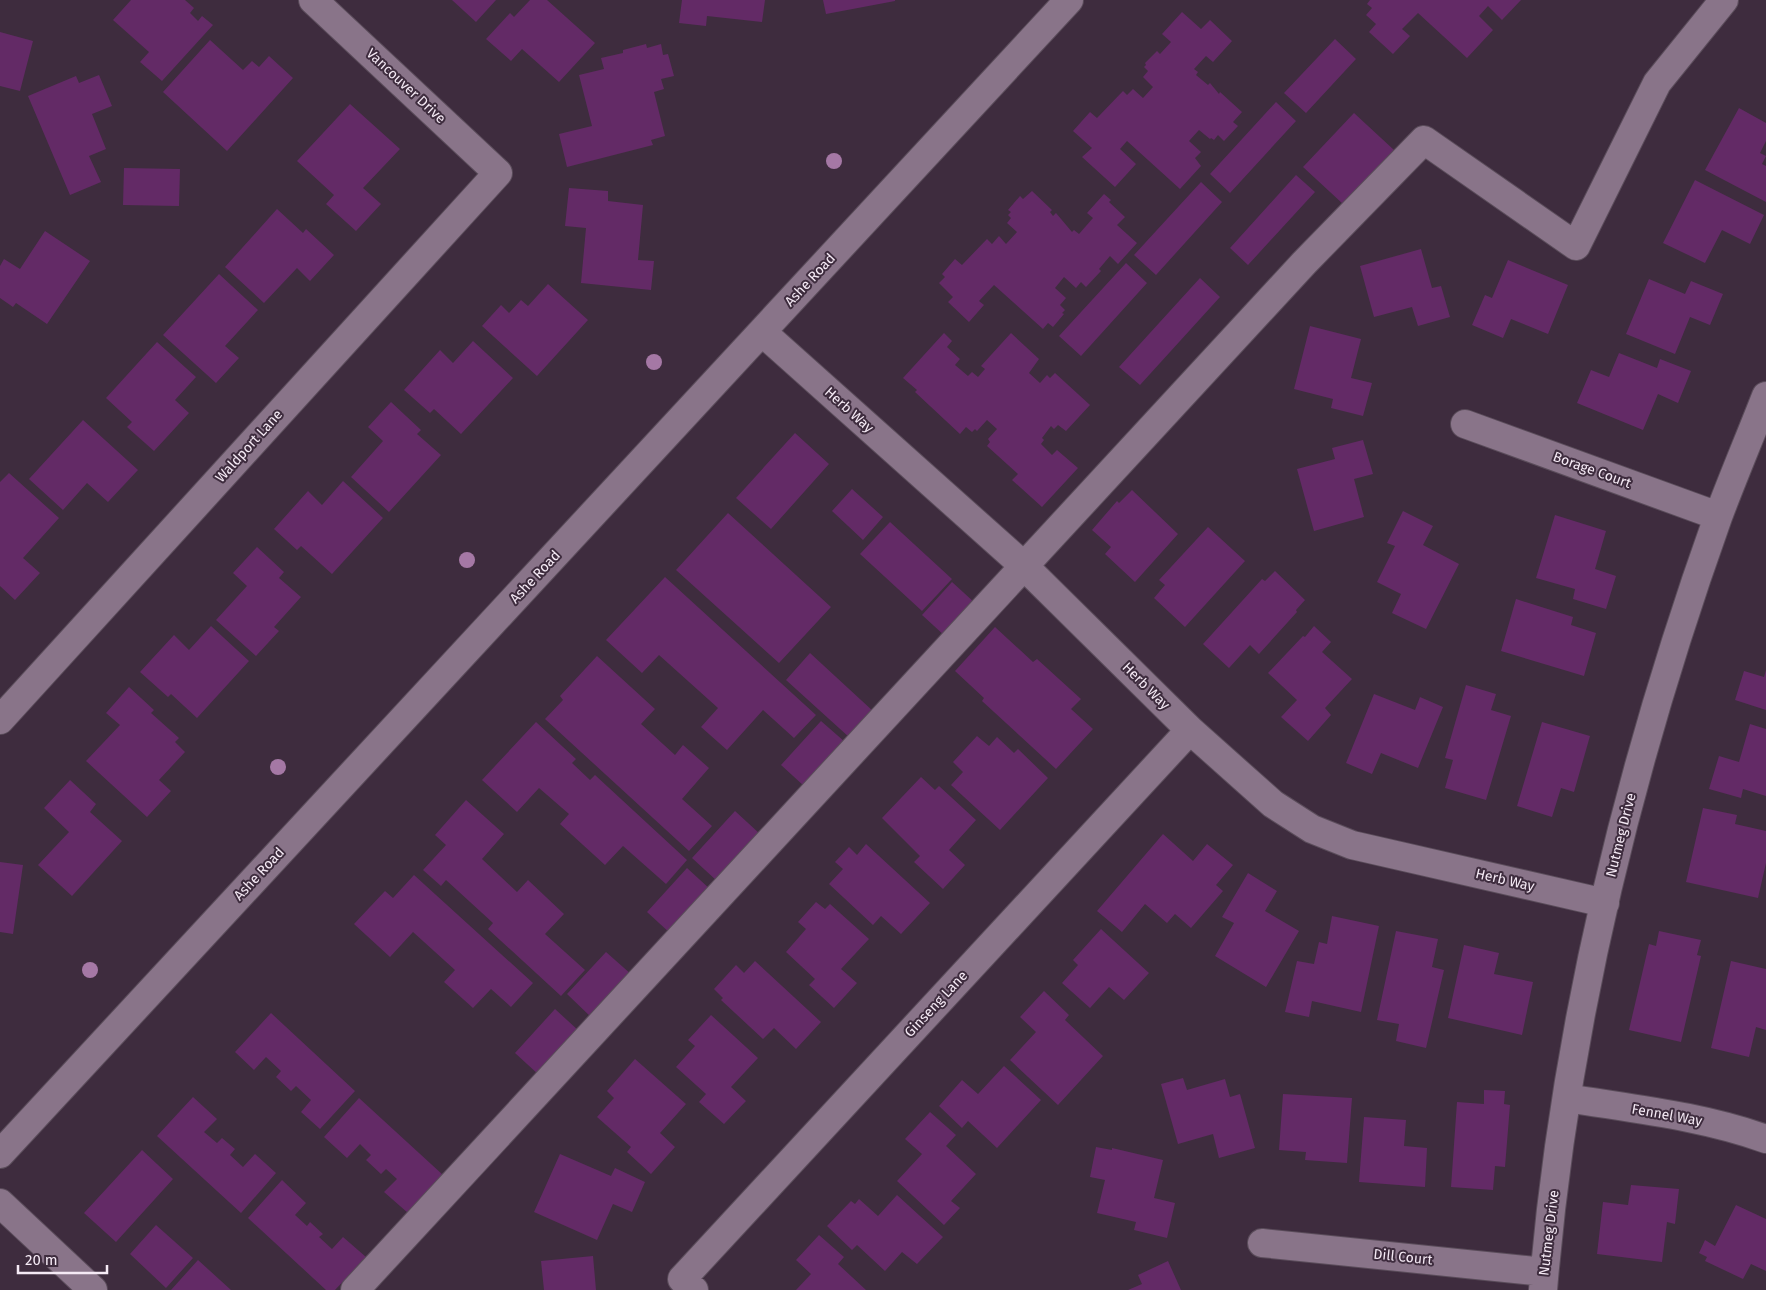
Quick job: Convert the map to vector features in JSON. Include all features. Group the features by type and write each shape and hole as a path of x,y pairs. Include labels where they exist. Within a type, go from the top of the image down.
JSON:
{"street":[{"name":"Vancouver Drive","path":"313,0 498,173"},
{"name":"Ashe Road","path":"0,1154 1069,0"},
{"path":"355,1290 1304,263 1424,140 1576,246 1657,83 1724,0"},
{"name":"Waldport Lane","path":"0,720 498,173"},
{"name":"Herb Way","path":"762,332 1024,566 1190,730 1273,804 1312,829 1352,845 1605,903"},
{"name":"Nutmeg Drive","path":"1543,1281 1567,1098 1605,903 1631,797 1671,656 1718,516 1766,396"},
{"name":"Borage Court","path":"1466,424 1718,516"},
{"name":"Ginseng Lane","path":"688,1284 1190,730"},
{"name":"Fennel Way","path":"1567,1098 1702,1120 1728,1126 1766,1139"},
{"path":"0,1204 93,1290"},
{"name":"Dill Court","path":"1262,1243 1543,1281"}],"building":[{"path":"131,0 185,0 194,8 190,13 198,21 202,16 213,25 162,81 140,62 149,52 113,20"},
{"path":"452,0 496,0 476,22"},
{"path":"530,0 547,0 595,43 559,82 522,49 511,61 486,39 510,13 514,17"},
{"path":"682,0 765,0 762,22 707,16 706,26 679,23"},
{"path":"823,0 895,0 895,1 826,14"},
{"path":"1370,0 1521,0 1502,20 1488,6 1479,16 1493,30 1467,58 1418,13 1402,29 1410,36 1393,54 1369,32 1376,24 1366,15 1372,8 1367,4"},
{"path":"1182,12 1201,29 1210,20 1232,41 1213,62 1206,56 1194,69 1198,72 1196,75 1208,85 1210,83 1219,94 1220,92 1242,112 1233,122 1238,126 1224,141 1218,135 1214,140 1210,139 1199,130 1189,141 1201,152 1195,158 1201,166 1180,189 1127,141 1120,149 1136,164 1115,187 1082,157 1092,148 1073,131 1090,112 1097,118 1123,91 1127,95 1133,89 1143,98 1153,87 1143,77 1148,71 1144,67 1145,63 1157,51 1160,54 1171,42 1162,34"},
{"path":"0,32 33,41 20,91 0,86"},
{"path":"1335,39 1356,59 1306,113 1284,93"},
{"path":"210,40 243,70 252,61 259,67 269,56 293,78 227,151 163,92"},
{"path":"646,44 647,48 661,44 663,55 668,54 674,76 661,79 664,89 654,92 665,136 651,140 653,145 567,167 559,134 592,126 579,75 604,69 601,58 623,53 623,50"},
{"path":"99,75 112,106 92,114 106,149 89,156 101,182 70,195 28,96 76,76 79,83"},
{"path":"1276,102 1296,121 1230,193 1210,174"},
{"path":"350,104 400,149 363,188 381,204 356,231 326,204 334,195 297,161"},
{"path":"1739,108 1766,123 1766,141 1760,153 1766,156 1762,164 1766,166 1766,202 1705,170"},
{"path":"1354,113 1394,150 1343,204 1303,167"},
{"path":"124,168 180,169 179,206 123,205"},
{"path":"1296,175 1315,192 1248,265 1230,248"},
{"path":"1695,180 1764,215 1750,244 1722,230 1705,263 1663,243"},
{"path":"1201,182 1222,202 1156,275 1134,255"},
{"path":"569,188 608,191 608,201 643,205 638,260 654,261 651,290 581,283 586,228 565,226"},
{"path":"1032,191 1052,210 1050,212 1053,216 1056,213 1072,232 1074,230 1079,234 1093,218 1087,213 1104,194 1111,200 1109,202 1125,217 1117,225 1137,243 1118,264 1110,256 1099,269 1101,271 1086,287 1081,282 1076,288 1064,277 1055,288 1066,298 1060,305 1065,310 1053,327 1048,323 1043,329 994,285 979,301 984,305 969,322 948,302 953,297 939,283 945,277 942,274 955,259 962,265 987,239 992,244 999,236 1006,244 1017,232 1007,223 1011,218 1008,215 1011,212 1008,210 1020,196 1023,199"},
{"path":"277,209 303,233 306,229 334,255 310,281 297,268 264,303 225,267"},
{"path":"45,231 90,261 47,324 16,303 13,307 0,298 0,266 4,259 20,269"},
{"path":"1421,249 1432,288 1441,286 1450,317 1418,326 1412,307 1374,317 1360,266"},
{"path":"1508,260 1568,285 1548,334 1511,319 1503,338 1472,325 1485,295 1492,298"},
{"path":"1126,263 1147,283 1081,356 1059,336"},
{"path":"219,274 258,310 225,346 239,358 216,383 163,335"},
{"path":"1200,278 1220,297 1140,385 1119,367"},
{"path":"1649,279 1685,294 1691,281 1723,294 1710,325 1690,317 1675,354 1626,334"},
{"path":"548,284 588,320 537,376 482,326 501,305 509,313 521,300 528,306"},
{"path":"1310,326 1361,339 1351,378 1372,383 1363,416 1331,408 1333,399 1294,389"},
{"path":"944,333 952,341 947,347 960,359 955,365 968,376 972,372 978,377 985,369 981,366 1011,333 1039,359 1029,373 1040,383 1047,375 1050,378 1055,373 1090,405 1066,431 1058,425 1054,429 1051,426 1042,438 1044,440 1041,444 1052,455 1057,450 1078,468 1042,507 1012,480 1018,474 987,446 990,442 988,439 997,429 987,420 977,431 975,429 972,432 966,427 960,434 915,392 917,390 903,378"},
{"path":"473,341 513,378 461,434 434,409 430,413 404,390 440,350 453,363"},
{"path":"157,342 196,377 175,400 189,413 154,451 127,427 132,422 106,398"},
{"path":"1619,353 1657,368 1660,359 1691,371 1678,403 1658,394 1643,430 1577,403 1591,370 1609,377"},
{"path":"391,402 421,430 417,434 441,455 389,512 351,477 383,441 368,427"},
{"path":"83,420 138,470 108,502 87,483 63,510 29,479"},
{"path":"795,433 829,464 771,529 736,498"},
{"path":"1363,440 1373,474 1354,479 1364,517 1314,531 1297,469 1335,459 1332,448"},
{"path":"9,473 59,518 23,558 40,573 15,600 0,586 0,482"},
{"path":"343,481 383,518 332,574 301,546 297,550 274,529 308,491 322,505"},
{"path":"852,489 883,517 863,540 832,511"},
{"path":"1132,490 1178,534 1135,582 1105,554 1111,547 1092,530 1117,501 1119,503"},
{"path":"1403,511 1433,526 1423,545 1459,564 1426,629 1392,613 1401,594 1377,582 1395,546 1387,543"},
{"path":"728,513 831,607 779,663 676,570"},
{"path":"1555,515 1606,531 1595,569 1616,576 1606,609 1573,599 1575,589 1536,578"},
{"path":"890,522 952,579 922,611 860,554"},
{"path":"1208,527 1245,561 1185,627 1154,598 1165,585 1159,580"},
{"path":"257,547 284,572 279,578 301,597 274,627 279,631 256,656 216,620 247,586 233,573"},
{"path":"1275,571 1305,600 1296,610 1297,612 1259,654 1250,645 1229,668 1203,644 1262,579 1265,581"},
{"path":"665,577 816,715 794,738 763,710 727,750 701,727 718,708 659,655 642,673 606,640"},
{"path":"952,582 975,603 945,636 922,615"},
{"path":"1516,599 1573,617 1571,625 1596,633 1584,676 1501,651"},
{"path":"211,626 249,661 197,718 171,694 168,697 140,672 174,635 189,650"},
{"path":"1314,626 1331,642 1322,652 1352,679 1325,708 1331,715 1308,741 1281,717 1297,700 1268,673"},
{"path":"995,627 1033,662 1037,659 1081,699 1071,709 1093,729 1056,769 982,701 984,698 955,671"},
{"path":"810,653 874,712 850,738 786,680"},
{"path":"597,656 655,709 641,724 675,755 683,745 709,768 682,799 712,826 689,851 545,719 563,700 560,696"},
{"path":"1766,670 1766,710 1735,700 1744,671 1764,677"},
{"path":"1466,685 1496,694 1491,710 1511,716 1486,800 1445,788 1453,760 1445,758"},
{"path":"129,687 154,710 151,713 179,738 175,742 185,752 159,780 171,791 147,817 86,761 120,725 106,713"},
{"path":"1374,694 1415,710 1420,697 1443,707 1418,768 1381,753 1372,774 1346,763"},
{"path":"821,721 845,742 804,786 781,765"},
{"path":"536,722 576,759 572,763 590,780 595,775 687,860 666,884 623,846 605,865 560,824 569,814 539,788 517,812 482,780"},
{"path":"1542,722 1590,736 1574,792 1561,788 1552,817 1517,806"},
{"path":"1750,724 1766,729 1766,796 1743,789 1741,798 1709,789 1719,756 1739,762"},
{"path":"977,736 989,746 997,737 1014,753 1018,749 1048,778 1000,830 951,785 963,772 953,762"},
{"path":"921,777 935,790 939,786 976,820 949,850 965,865 943,889 914,862 920,856 882,818"},
{"path":"70,780 96,804 90,812 122,841 72,896 38,865 69,832 44,808"},
{"path":"466,800 504,834 482,859 517,892 528,880 564,914 545,934 585,970 561,996 488,929 493,923 446,880 441,886 423,870 446,845 435,835"},
{"path":"1703,808 1737,815 1735,824 1766,831 1766,863 1758,898 1686,882"},
{"path":"735,811 760,834 717,881 692,858"},
{"path":"1163,834 1193,861 1207,844 1233,865 1216,885 1223,891 1191,928 1175,914 1167,923 1145,904 1122,932 1097,911"},
{"path":"866,844 930,903 901,934 881,916 873,925 829,884 843,869 835,862 849,847 857,855"},
{"path":"0,862 23,865 13,934 0,932"},
{"path":"687,868 711,890 671,934 647,912"},
{"path":"1248,873 1277,891 1265,911 1299,931 1266,987 1215,956 1234,923 1222,917"},
{"path":"414,875 533,983 511,1007 491,989 473,1008 444,982 455,970 413,932 390,957 354,924 385,891 393,898"},
{"path":"816,902 825,909 830,904 869,939 841,969 857,983 834,1008 809,985 815,979 786,952 806,929 798,922"},
{"path":"1332,916 1379,926 1361,1012 1312,1001 1309,1017 1285,1012 1297,961 1314,964 1319,942 1327,944"},
{"path":"1101,929 1149,973 1124,1000 1109,987 1090,1008 1062,983 1078,965 1073,960"},
{"path":"1396,931 1438,939 1432,967 1444,970 1426,1048 1396,1041 1399,1024 1377,1020"},
{"path":"1659,931 1701,940 1697,955 1701,956 1681,1042 1629,1030 1649,944 1656,946"},
{"path":"1464,945 1499,953 1494,974 1533,982 1522,1035 1448,1018"},
{"path":"606,952 632,975 592,1018 567,994"},
{"path":"755,961 821,1022 796,1049 774,1028 763,1039 721,1000 723,998 714,989 736,965 744,973"},
{"path":"1731,961 1766,969 1766,1030 1756,1027 1749,1057 1711,1048"},
{"path":"1044,991 1069,1015 1065,1020 1103,1056 1058,1105 1010,1060 1036,1032 1020,1017"},
{"path":"555,1009 579,1031 539,1075 515,1053"},
{"path":"271,1013 355,1091 320,1129 301,1112 311,1100 296,1086 291,1091 276,1077 281,1071 266,1057 254,1070 235,1052"},
{"path":"711,1015 758,1058 731,1087 746,1101 724,1124 699,1102 706,1094 676,1067 695,1046 688,1040"},
{"path":"635,1059 686,1104 660,1133 675,1147 651,1174 627,1152 631,1147 597,1117 614,1098 607,1091"},
{"path":"1004,1066 1041,1100 997,1148 968,1121 962,1128 939,1106 962,1080 978,1094"},
{"path":"1183,1078 1187,1090 1225,1079 1230,1097 1240,1094 1255,1148 1219,1158 1213,1134 1178,1144 1161,1084"},
{"path":"1484,1090 1505,1091 1504,1104 1510,1105 1505,1167 1495,1166 1493,1190 1451,1187 1457,1102 1484,1104"},
{"path":"1283,1094 1352,1098 1347,1163 1305,1160 1306,1152 1279,1150"},
{"path":"193,1097 217,1119 204,1132 217,1143 222,1138 235,1149 230,1155 243,1167 255,1154 276,1173 241,1213 157,1136"},
{"path":"359,1098 443,1175 408,1213 384,1192 397,1179 386,1169 381,1174 366,1160 371,1155 360,1144 347,1158 324,1137"},
{"path":"930,1112 956,1135 946,1146 976,1174 951,1201 960,1208 944,1225 897,1181 922,1154 905,1139"},
{"path":"1364,1117 1406,1120 1404,1146 1427,1148 1425,1187 1359,1182"},
{"path":"1096,1147 1112,1150 1112,1148 1163,1160 1154,1198 1175,1203 1167,1238 1134,1230 1136,1222 1097,1213 1105,1180 1090,1177"},
{"path":"142,1150 173,1179 116,1242 84,1213"},
{"path":"560,1154 611,1176 615,1168 645,1182 632,1212 613,1204 597,1240 534,1212"},
{"path":"282,1180 306,1203 295,1215 307,1226 310,1222 323,1234 319,1237 332,1249 343,1237 366,1257 335,1290 326,1290 248,1218"},
{"path":"1631,1185 1679,1189 1675,1224 1667,1222 1662,1262 1597,1254 1603,1202 1628,1205"},
{"path":"897,1195 943,1237 917,1264 902,1252 885,1271 857,1245 852,1250 827,1226 851,1201 855,1204 859,1199 878,1216"},
{"path":"1736,1205 1766,1219 1766,1271 1751,1264 1743,1279 1705,1261 1707,1257 1699,1253 1705,1240 1715,1246"},
{"path":"156,1225 193,1258 166,1288 130,1254"},
{"path":"819,1235 844,1257 838,1264 866,1290 796,1290 811,1274 796,1260"},
{"path":"593,1256 596,1290 544,1290 541,1261"},
{"path":"198,1260 231,1290 171,1290"},
{"path":"1168,1261 1181,1290 1128,1290 1142,1284 1138,1275"}]}
